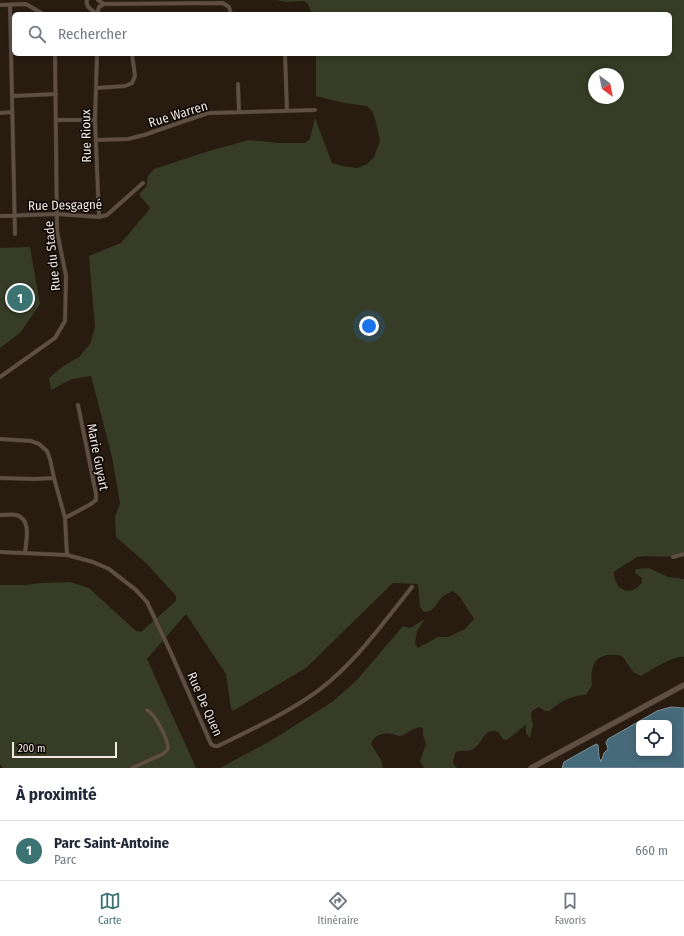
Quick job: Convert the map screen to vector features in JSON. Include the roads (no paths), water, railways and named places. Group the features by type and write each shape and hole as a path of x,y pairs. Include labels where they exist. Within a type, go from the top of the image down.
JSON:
{"main road":[{"path":"531,768 684,685"}],"street":[{"path":"87,0 86,3 95,12"},
{"path":"98,0 104,4"},
{"path":"98,12 99,7 104,4 223,3 229,7 230,12"},
{"path":"0,5 26,4 40,12"},
{"path":"10,5 15,234"},
{"name":"Rue du Stade","path":"0,377 55,338 65,321 66,276 58,231 57,214 55,56"},
{"name":"Rue Rioux","path":"97,56 95,120 99,217"},
{"path":"96,88 125,86 132,83 135,76 132,56"},
{"path":"286,56 287,111"},
{"path":"238,84 239,112"},
{"path":"12,96 56,94"},
{"name":"Rue Warren","path":"96,140 128,139 208,113 315,110"},
{"path":"0,113 12,112"},
{"path":"56,120 95,120"},
{"name":"Rue Desgagné","path":"0,216 57,214 99,217 108,215 143,183"},
{"name":"Marie Guyart","path":"64,518 96,500 78,405"},
{"path":"0,439 31,441 39,444 47,451 64,518 67,555"},
{"path":"0,478 54,478"},
{"path":"0,514 17,515 22,518 26,524 25,553"},
{"name":"Rue De Quen","path":"0,552 67,555 93,562 109,569 136,590 147,602 211,744 214,746 218,746 291,709 339,674 363,648 412,587"},
{"path":"673,557 684,554"},
{"path":"132,768 163,754 168,749 168,744 156,718 147,710"}],"water":[{"path":"671,707 684,708 684,768 562,768 564,762 596,744 598,745 601,762 604,753 608,749 606,742 608,739 636,723 636,756 672,756 672,720 641,720 657,711"}],"place":[{"name":"Parc Saint-Antoine","path":"20,298"}]}
